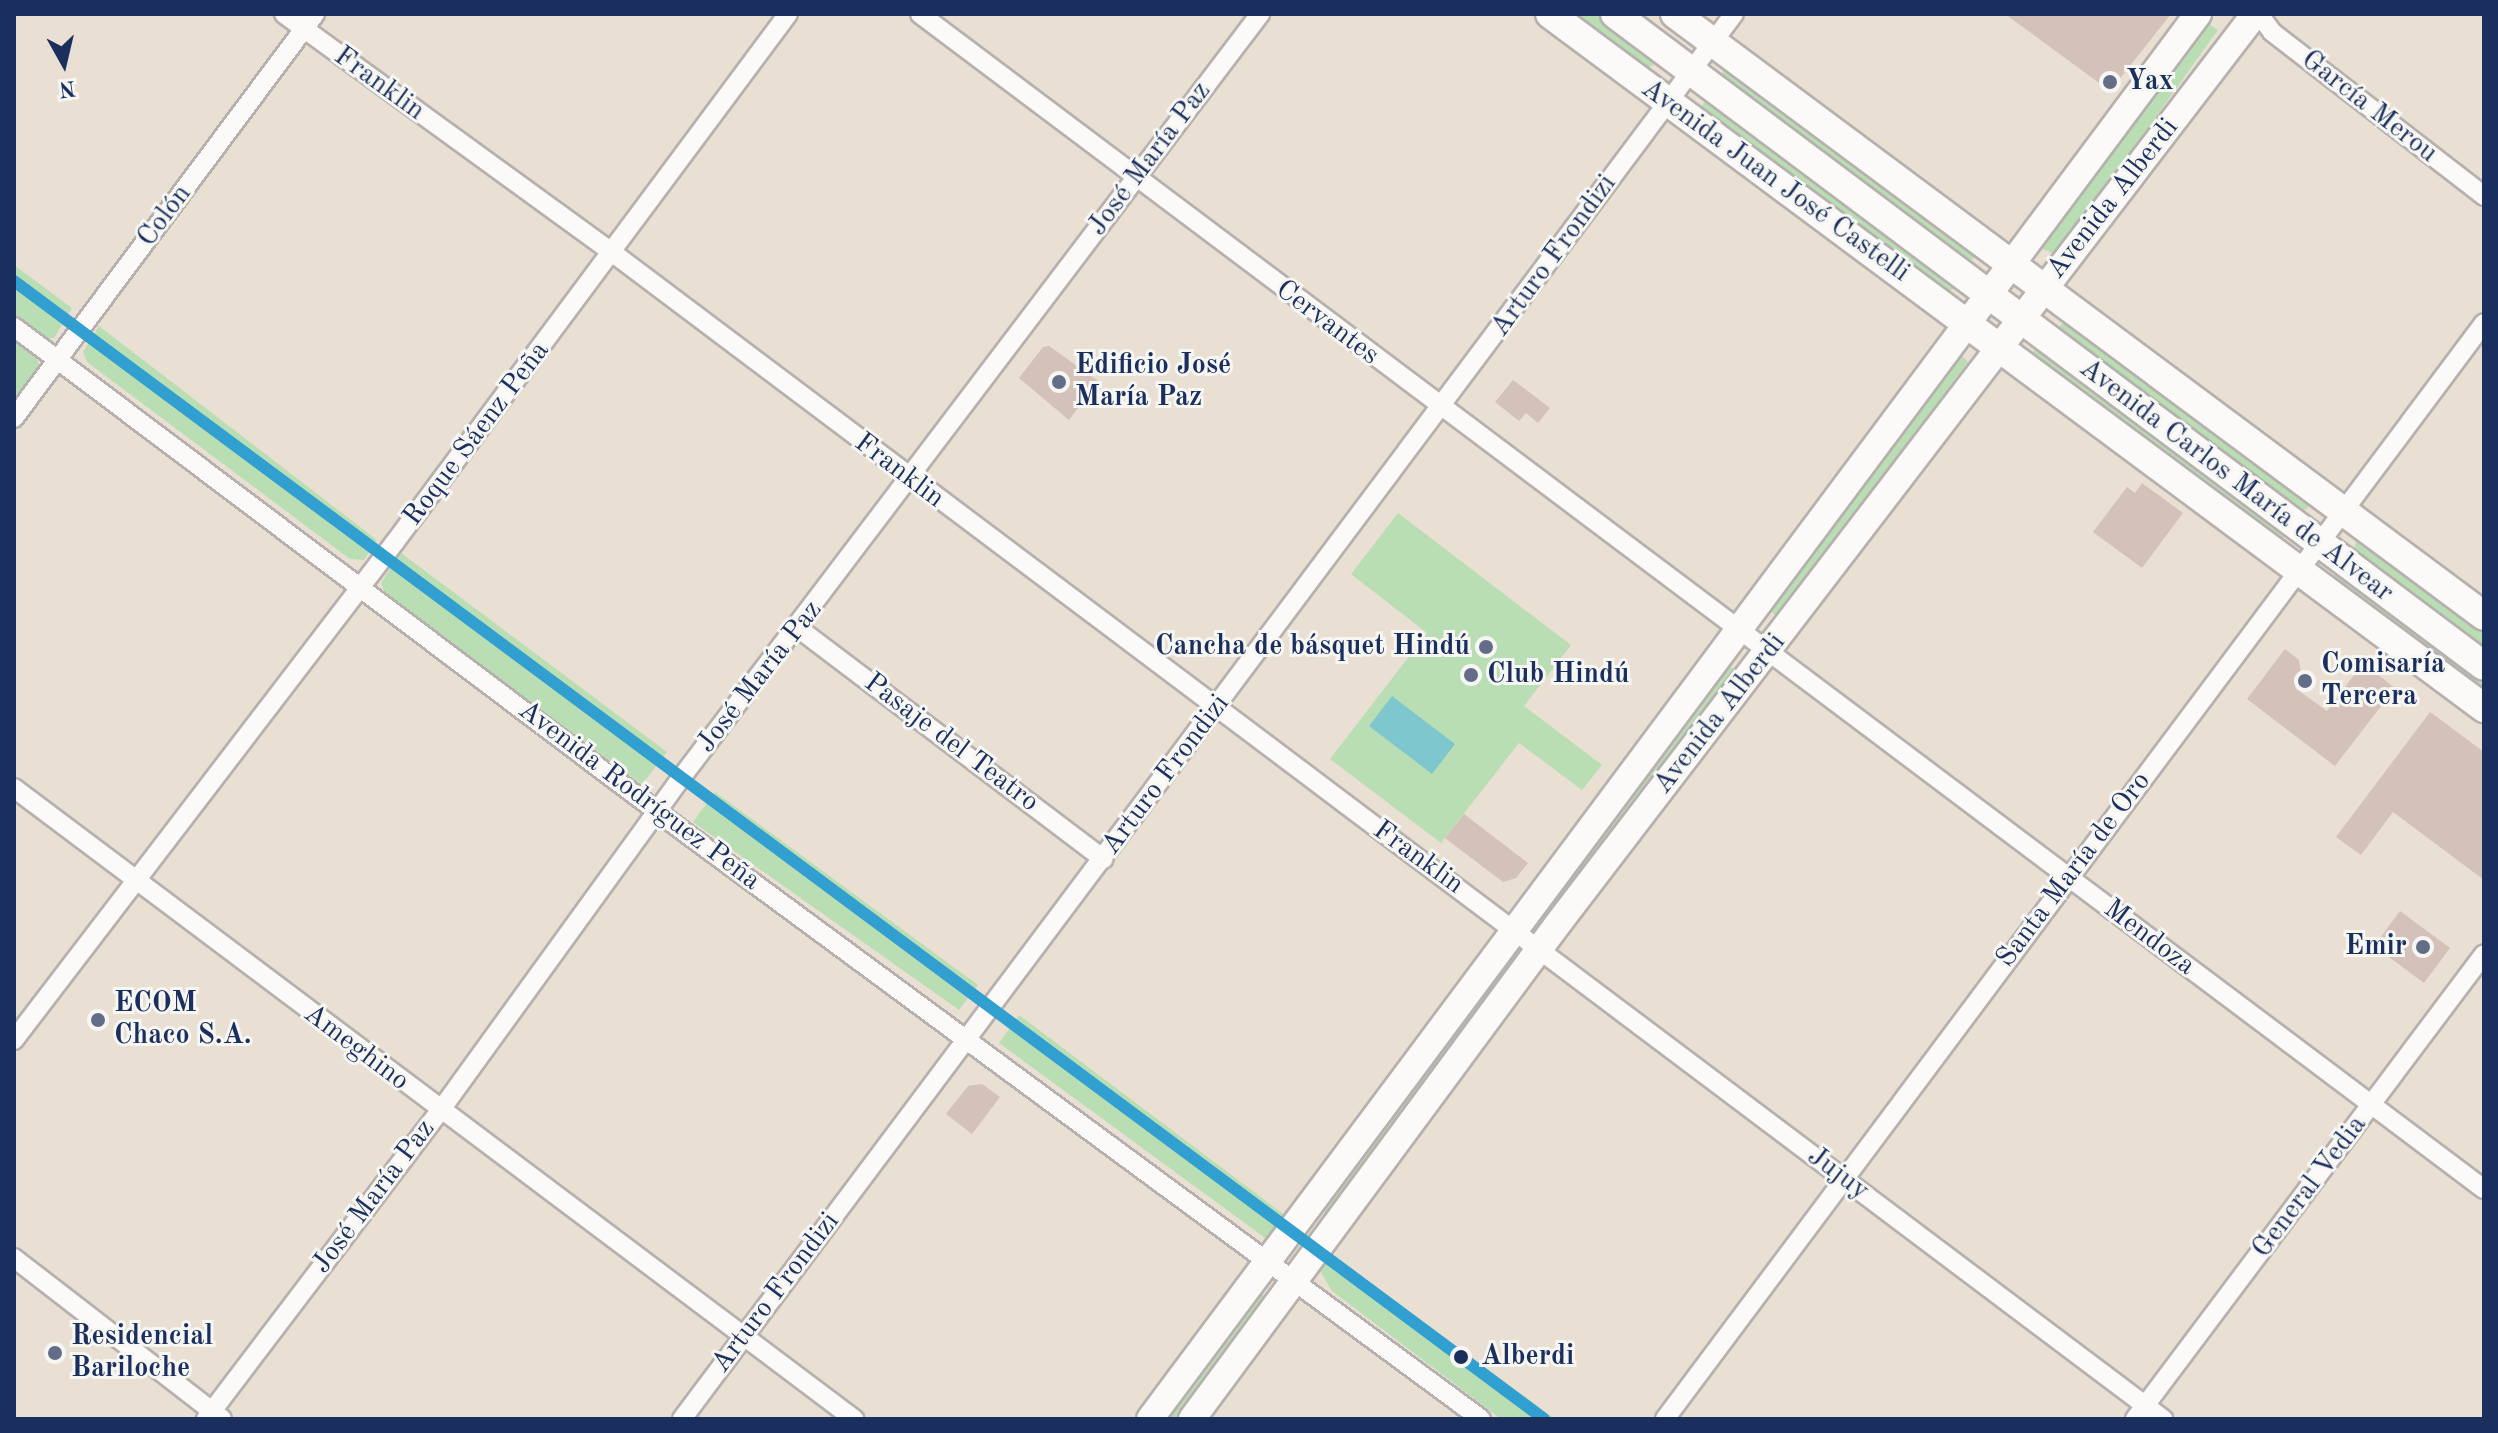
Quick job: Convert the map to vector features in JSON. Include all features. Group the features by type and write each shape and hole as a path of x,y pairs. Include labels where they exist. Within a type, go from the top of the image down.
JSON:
{"main road":[{"name":"Avenida Juan José Castelli","path":"1550,14 2001,347"},
{"name":"Avenida Juan José Castelli","path":"1615,14 1988,295"},
{"path":"1675,14 2012,263"},
{"name":"Avenida Alberdi","path":"1150,1419 1513,928 2198,14"},
{"name":"Avenida Alberdi","path":"1192,1419 1540,949 2257,14"},
{"name":"Avenida Carlos María de Alvear","path":"2012,263 2484,616"},
{"name":"Avenida Carlos María de Alvear","path":"1988,295 2484,666"},
{"name":"Avenida Carlos María de Alvear","path":"2001,347 2484,708"}],"street":[{"name":"Franklin","path":"284,14 613,253 1215,709 1513,928"},
{"name":"Colón","path":"14,418 315,14"},
{"name":"Roque Sáenz Peña","path":"14,1040 613,253 788,14"},
{"name":"Cervantes","path":"920,14 1135,179 1738,629"},
{"name":"José María Paz","path":"213,1416 440,1111 657,811 1260,14"},
{"name":"Arturo Frondizi","path":"682,1419 1442,409 1734,14"},
{"name":"García Merou","path":"2257,14 2272,32 2484,196"},
{"name":"Santa María de Oro","path":"1665,1419 2484,323"},
{"name":"Avenida Rodríguez Peña","path":"14,327 657,811 1481,1419"},
{"name":"Pasaje del Teatro","path":"798,628 1103,859"},
{"name":"Mendoza","path":"1738,629 2484,1189"},
{"name":"Ameghino","path":"14,788 854,1419"},
{"name":"Jujuy","path":"1513,928 1845,1180 2140,1412 2163,1419"},
{"name":"General Vedia","path":"2140,1412 2484,954"},
{"path":"14,1258 213,1416"}],"green space":[{"path":"1570,14 1596,14 1656,64 1645,69"},
{"path":"2204,21 2218,30 2057,255 2043,249 2040,242"},
{"path":"1725,69 1730,69 1977,256 1966,263 1720,76"},
{"path":"1707,99 1953,283 1955,288 1945,293 1699,110"},
{"path":"14,265 72,308 54,338 46,339 14,316"},
{"path":"2066,319 2308,500 2310,506 2299,514 2055,332"},
{"path":"99,326 377,540 364,560 350,559 87,362 83,352"},
{"path":"14,340 36,356 40,367 14,403"},
{"path":"2038,345 2287,535 2278,541 2030,356"},
{"path":"1960,354 1968,362 1782,613 1775,615 1769,610"},
{"name":"Club Hindú","path":"1398,513 1571,645 1524,706 1602,765 1582,790 1519,743 1441,843 1330,759 1427,633 1351,574"},
{"path":"2357,541 2484,632 2484,651 2352,552"},
{"path":"401,553 667,752 647,778 641,784 385,594 381,583"},
{"path":"2337,571 2484,681 2484,693 2332,579"},
{"path":"1726,666 1737,669 1559,907 1549,899"},
{"path":"715,792 978,985 959,1010 693,822"},
{"path":"1497,971 1508,979 1331,1216 1319,1207"},
{"path":"1019,1015 1286,1216 1268,1240 999,1043"},
{"path":"1333,1255 1555,1419 1501,1419 1332,1291 1320,1271"},
{"path":"1261,1293 1267,1299 1180,1419 1162,1419 1252,1297"}],"water":[{"path":"1392,696 1455,744 1432,774 1369,726"}],"building":[{"path":"2005,14 2171,14 2110,91"},
{"name":"Edificio José María Paz","path":"1049,346 1098,381 1069,420 1019,378 1043,347"},
{"path":"1513,380 1550,408 1538,423 1526,413 1519,421 1495,402"},
{"path":"2142,483 2183,513 2142,568 2093,532 2127,487 2135,493"},
{"path":"2285,649 2299,660 2302,679 2295,688 2327,711 2363,663 2395,688 2335,766 2247,699"},
{"path":"2430,712 2484,752 2484,880 2393,812 2361,855 2336,837"},
{"path":"1464,814 1528,863 1516,878 1503,882 1445,838"},
{"name":"Emir","path":"2400,911 2450,948 2424,983 2374,946"},
{"path":"982,1084 1000,1097 972,1134 946,1114 968,1086"}],"transit line":[{"path":"14,281 1544,1419"}],"place":[{"name":"Yax","path":"2110,82"},
{"name":"Edificio José María Paz","path":"1059,382"},
{"name":"Cancha de básquet Hindú","path":"1486,647"},
{"name":"Club Hindú","path":"1471,675"},
{"name":"Comisaría Tercera","path":"2305,681"},
{"name":"Emir","path":"2423,947"},
{"name":"ECOM Chaco S.A.","path":"98,1020"},
{"name":"Residencial Bariloche","path":"55,1353"},
{"name":"Alberdi","path":"1461,1357"}]}
